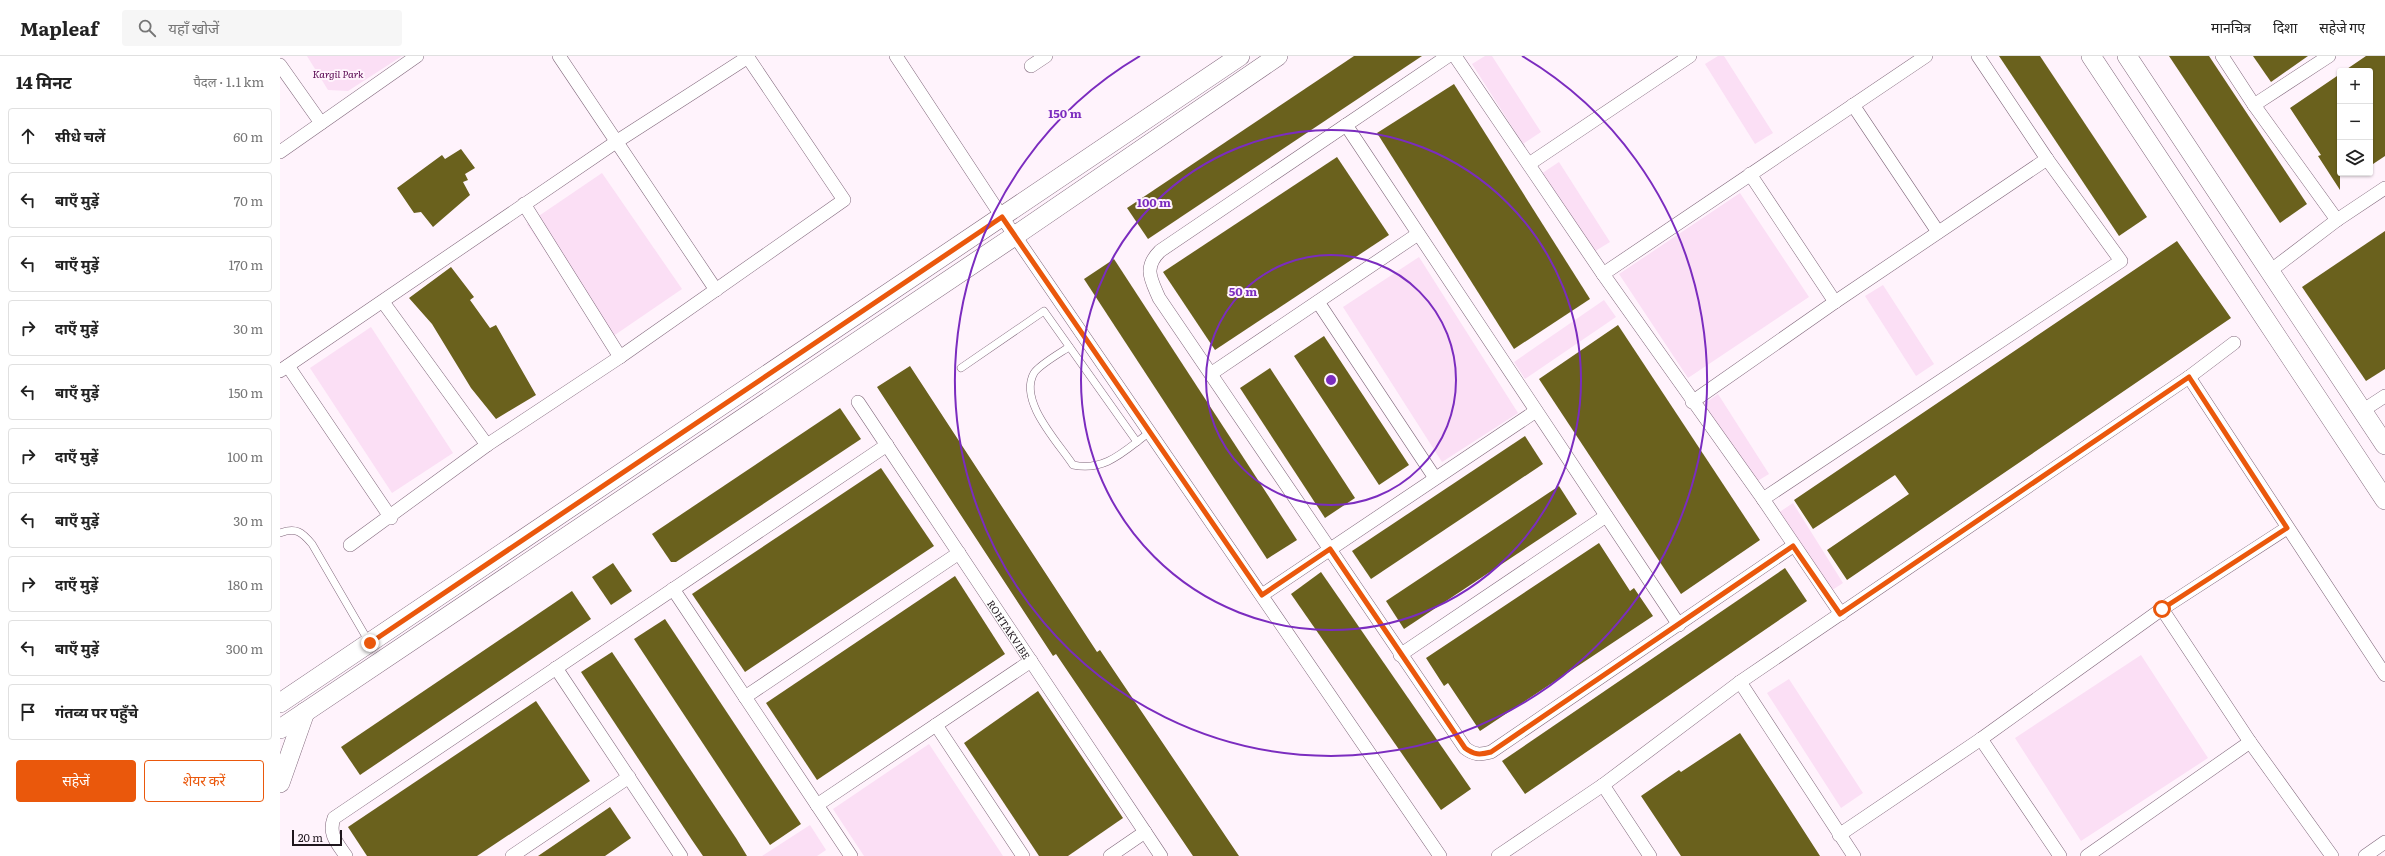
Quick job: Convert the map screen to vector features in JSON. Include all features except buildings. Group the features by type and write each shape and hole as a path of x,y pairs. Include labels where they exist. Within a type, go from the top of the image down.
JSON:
{"main road":[{"path":"280,703 1240,56"},
{"path":"280,729 1016,236 1278,56"},
{"path":"2092,56 2385,500"},
{"path":"2127,56 2385,445"},
{"path":"280,783 305,712"}],"street":[{"path":"280,152 417,56"},
{"path":"559,56 716,290"},
{"path":"896,56 1002,217 1440,856"},
{"path":"1031,66 1046,56"},
{"path":"1448,56 1160,251 1152,259 1150,277 1160,298 1212,373 1400,655 1465,748 1472,754 1480,755 1491,752 1793,546"},
{"path":"1455,56 1530,164 1603,274 1692,402 1763,499 1793,546 1840,614"},
{"path":"1530,164 1690,56"},
{"path":"1603,274 1926,56"},
{"path":"1763,499 2121,261 2047,159 1978,56"},
{"path":"2222,56 2254,105 2337,220"},
{"path":"2254,105 2329,56"},
{"path":"350,545 390,518 487,445 620,357 844,200 747,57 616,142 284,369 390,518"},
{"path":"280,64 321,123"},
{"path":"1853,105 1938,232"},
{"path":"1346,125 1679,625"},
{"path":"1692,402 1835,302 2047,159"},
{"path":"1750,174 1835,302"},
{"path":"2270,271 2337,220 2385,188"},
{"path":"524,204 620,357"},
{"path":"1212,373 1418,234"},
{"path":"383,302 487,445"},
{"path":"1318,302 1435,478"},
{"path":"1498,856 1603,785 1740,682 2189,377 2234,343"},
{"path":"2189,377 2385,675"},
{"path":"2362,411 2385,396"},
{"name":"ROHTAKVIBE","path":"858,402 1161,856"},
{"path":"1262,595 1536,411"},
{"path":"346,856 332,836 331,826 334,818 887,445"},
{"path":"1400,655 1606,516"},
{"path":"1839,835 1981,739 2162,609 2287,528"},
{"path":"745,697 959,553"},
{"path":"673,589 851,856"},
{"path":"2162,609 2250,742 2332,856"},
{"path":"817,805 1031,661"},
{"path":"556,668 681,856"},
{"path":"1740,682 1854,856"},
{"path":"936,725 1023,856"},
{"path":"1981,739 2060,856"},
{"path":"2088,856 2250,742"},
{"path":"512,856 629,777"},
{"path":"1603,785 1650,856"},
{"path":"1110,856 1145,832"},
{"path":"2365,856 2385,842"}],"lane":[{"path":"961,368 1044,311 1137,442"},
{"path":"1069,347 1035,372 1030,386 1033,405 1073,465 1088,468 1111,461 1150,432"},
{"path":"280,533 292,529 302,533 312,544 370,643"}],"green space":[{"name":"Kargil Park","path":"307,56 402,56 348,91 328,90"},
{"path":"1485,56 1492,56 1541,132 1523,144 1472,64"},
{"path":"1718,56 1724,56 1773,133 1755,144 1705,64"},
{"path":"1559,162 1610,242 1592,253 1541,174"},
{"path":"602,173 682,289 606,341 527,224"},
{"path":"1740,193 1809,297 1688,378 1619,274"},
{"path":"1419,257 1518,413 1442,462 1343,307"},
{"path":"1883,285 1934,364 1916,376 1865,296"},
{"path":"1604,300 1616,317 1525,379 1514,362"},
{"path":"371,327 453,453 392,493 310,368"},
{"path":"1718,394 1769,474 1751,485 1701,406"},
{"path":"1793,503 1843,583 1826,594 1775,515"},
{"path":"2141,655 2208,758 2081,841 2015,738"},
{"path":"1789,679 1863,793 1841,808 1767,693"},
{"path":"929,744 1003,856 864,856 833,809"},
{"path":"810,825 826,850 817,856 762,856"}],"route":[{"path":"370,643 664,442 1002,217 1262,595 1330,549 1400,655 1465,748 1472,754 1480,755 1491,752 1793,546 1840,614 2189,377 2287,528 2162,609"}]}
